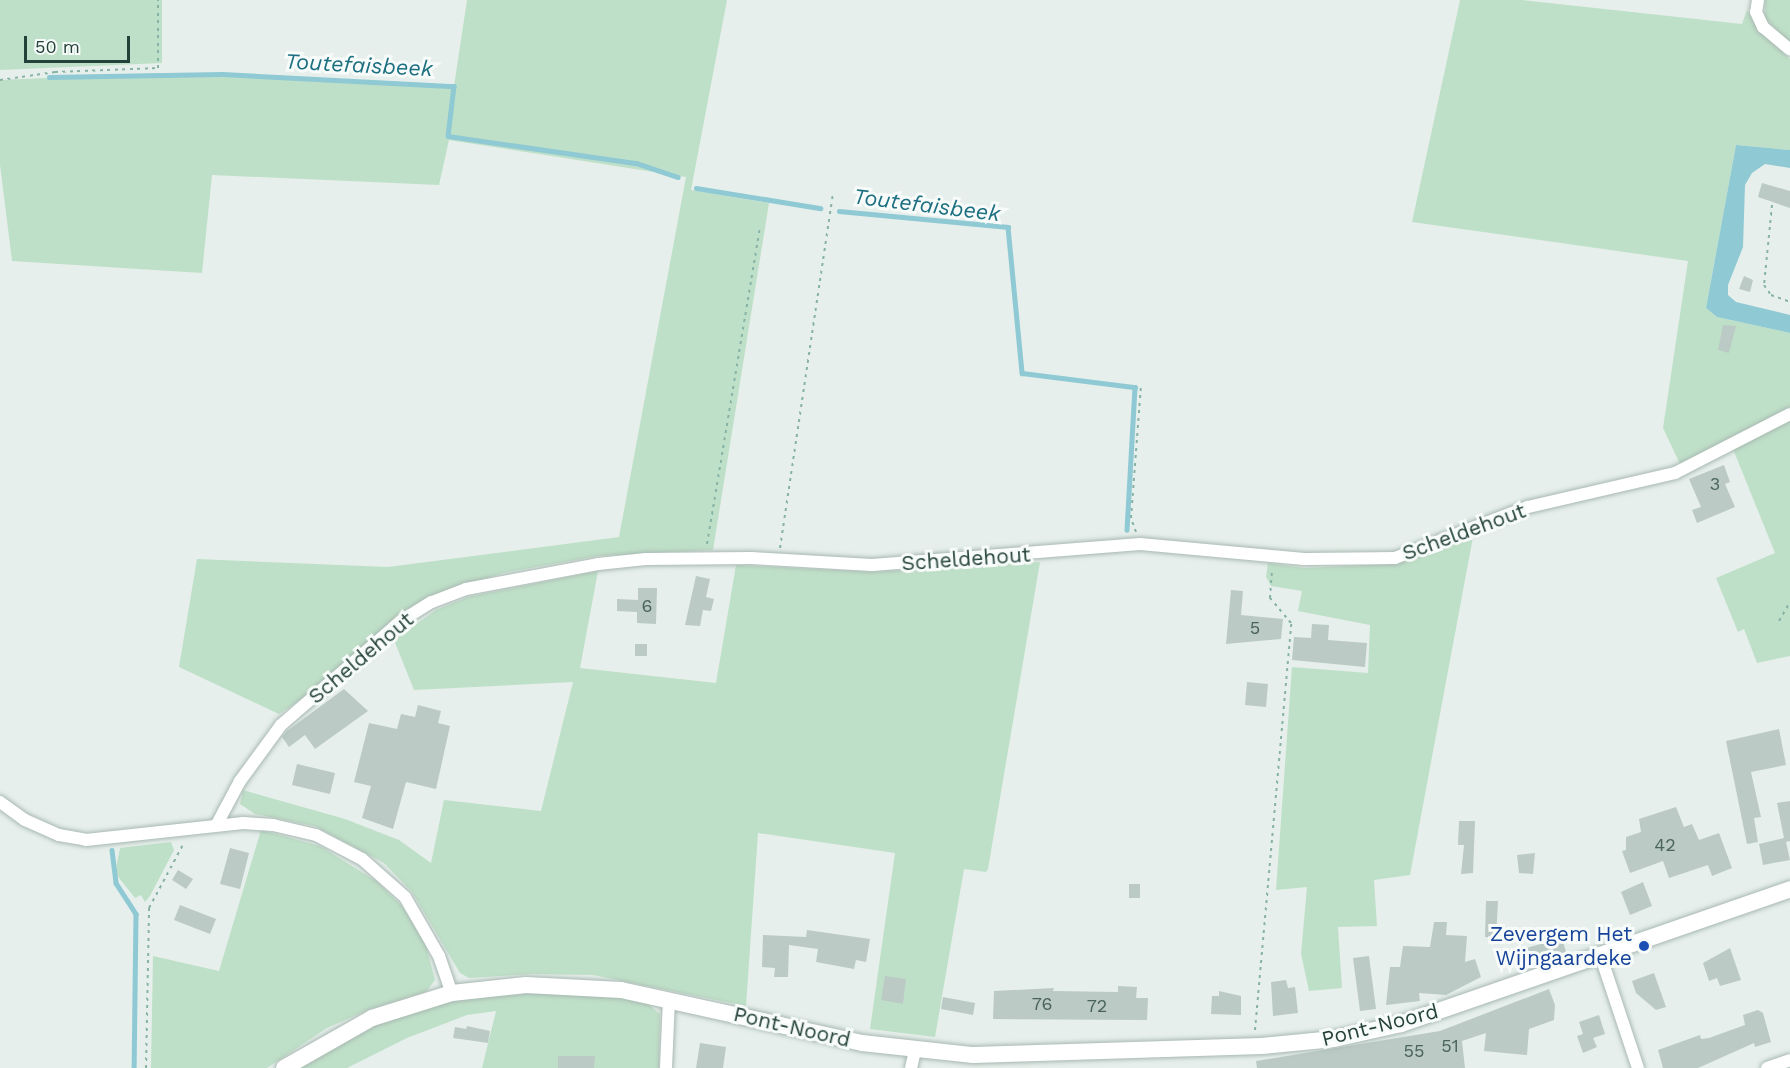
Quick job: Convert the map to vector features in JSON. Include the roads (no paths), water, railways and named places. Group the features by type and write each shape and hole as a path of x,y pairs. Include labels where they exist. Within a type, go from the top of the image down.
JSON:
{"street":[{"path":"1758,0 1756,12 1763,27 1790,50"},
{"name":"Scheldehout","path":"217,824 240,781 281,725 416,611 456,593 505,580 598,564 704,558 872,565 1140,544 1273,556 1366,560 1415,553 1528,507 1675,473 1790,414"},
{"path":"0,802 25,820 59,835 86,840 191,829 217,824 273,825 316,835 362,859 390,882 419,916 452,993"},
{"name":"Pont-Noord","path":"284,1068 372,1018 452,993 550,985 604,988 669,1000 862,1043 915,1051 1009,1055 1255,1046 1334,1039 1401,1024 1790,890"},
{"path":"1601,957 1638,1068"},
{"path":"666,1068 669,1000"},
{"path":"911,1068 915,1051"},
{"path":"1767,1068 1790,1060"}],"water":[{"path":"1736,145 1790,150 1790,168 1765,164 1752,173 1745,185 1743,247 1728,285 1728,295 1736,302 1790,315 1790,333 1717,317 1706,308"}],"waterway":[{"name":"Toutefaisbeek","path":"49,77 222,74 454,86 448,136 636,163 678,177"},
{"name":"Toutefaisbeek","path":"696,188 820,208"},
{"name":"Toutefaisbeek","path":"839,211 1008,227 1022,373 1135,387 1127,530"},
{"path":"112,850 116,883 136,914 134,1068"}],"place":[{"name":"Zevergem Het Wijngaardeke","path":"1644,946"}]}
